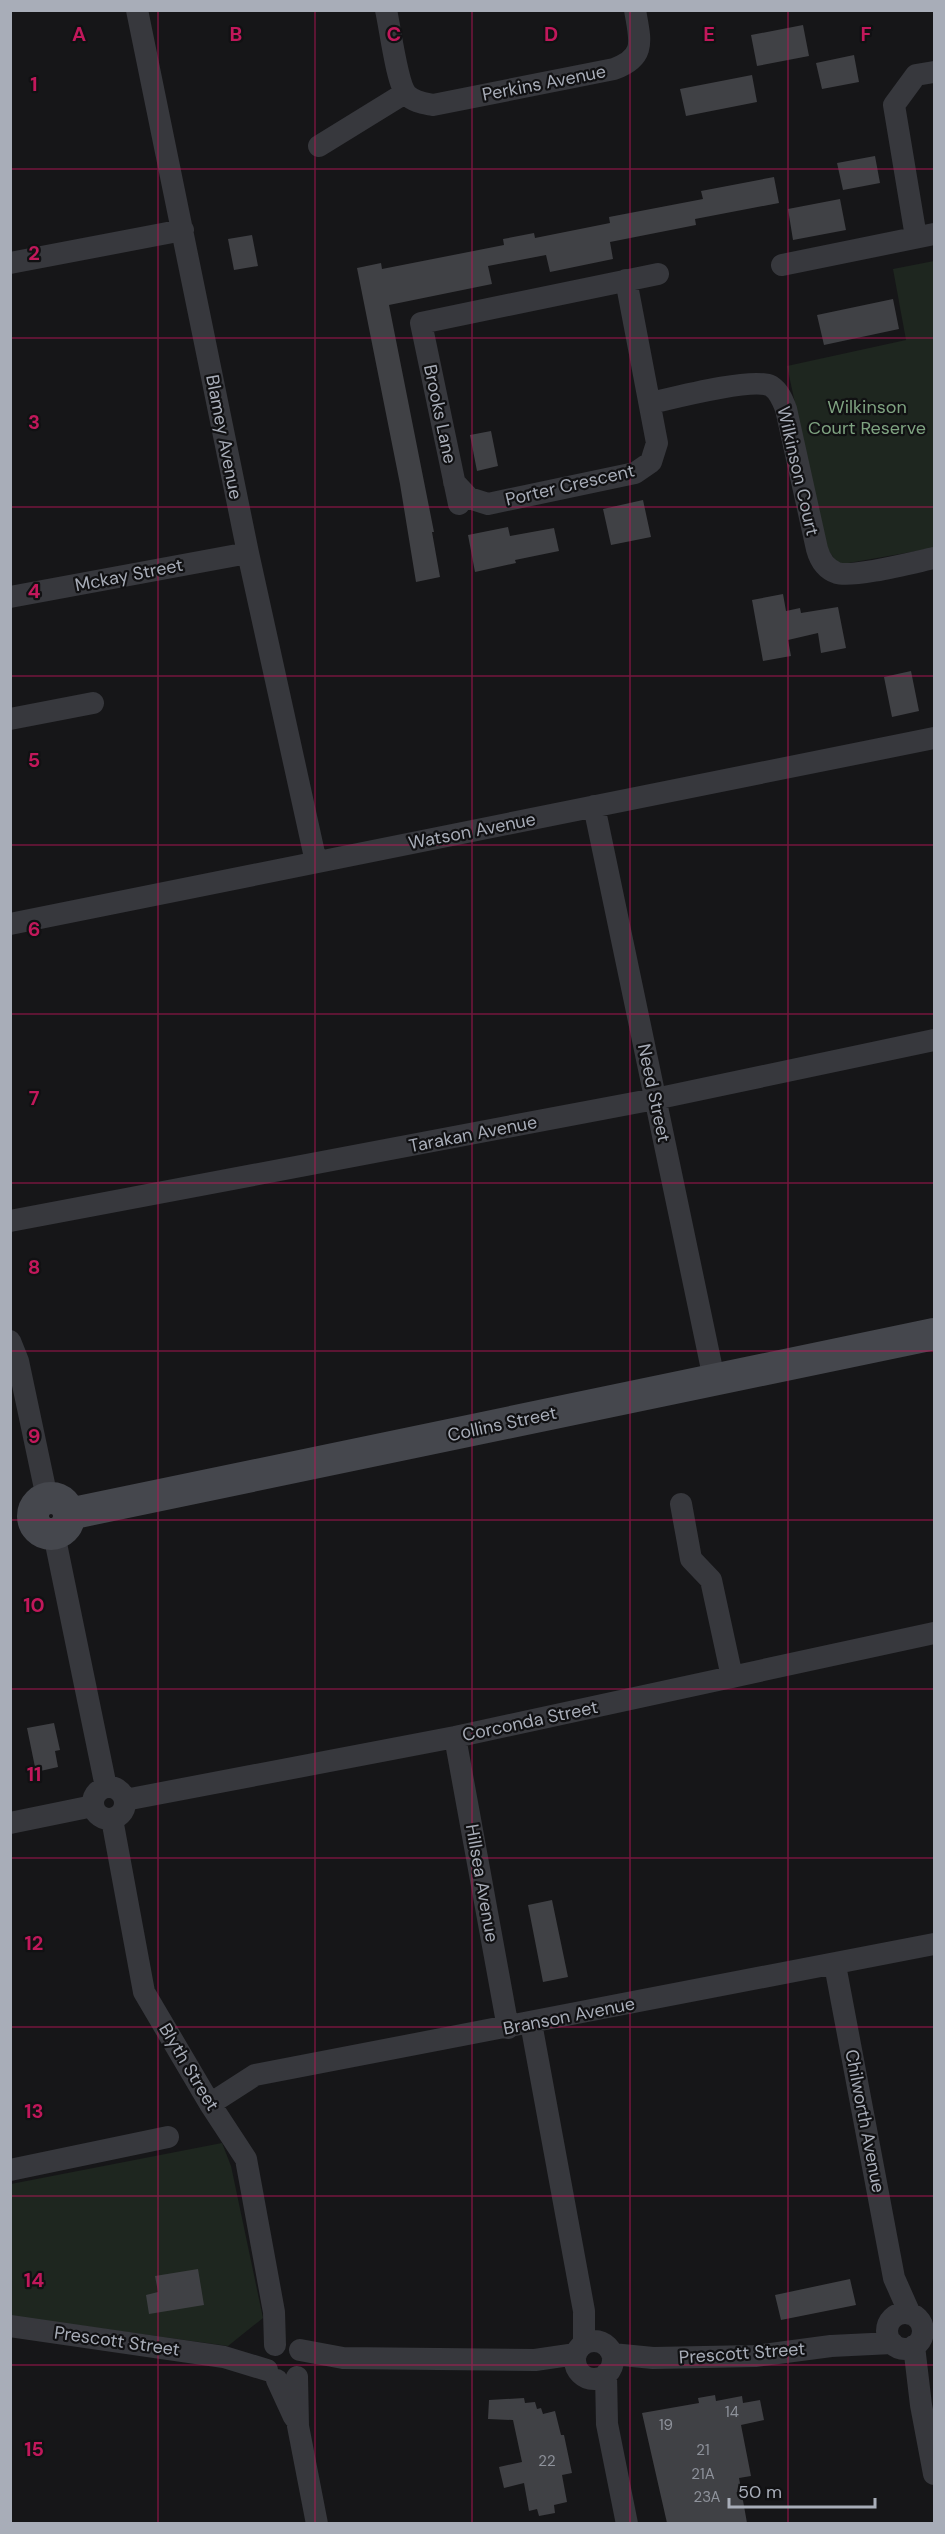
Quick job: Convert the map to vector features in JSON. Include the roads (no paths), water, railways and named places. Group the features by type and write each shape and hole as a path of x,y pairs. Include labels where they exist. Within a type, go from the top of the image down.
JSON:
{"street":[{"name":"Blamey Avenue","path":"137,10 248,552 316,862"},
{"path":"320,146 405,93 399,78 386,10"},
{"name":"Perkins Avenue","path":"405,93 419,103 433,105 614,69 628,64 639,50 640,36 635,10"},
{"path":"782,265 925,236 894,105 916,75 934,72"},
{"path":"10,263 183,230"},
{"path":"626,280 658,274"},
{"name":"Brooks Lane","path":"459,504 421,323 626,280"},
{"name":"Porter Crescent","path":"454,482 469,498 488,504 635,473 651,462 657,443 626,280"},
{"name":"Wilkinson Court","path":"651,403 751,383 770,386 781,396 786,409 820,560 830,570 840,574 934,558"},
{"name":"Mckay Street","path":"10,597 248,552"},
{"path":"10,719 93,703"},
{"name":"Watson Avenue","path":"10,924 934,738"},
{"name":"Need Street","path":"594,806 714,1379"},
{"name":"Tarakan Avenue","path":"10,1221 655,1099 934,1040"},
{"name":"Collins Street","path":"43,1519 934,1334"},
{"path":"10,1341 18,1361 43,1519 106,1787"},
{"path":"681,1504 691,1559 711,1580 732,1677"},
{"name":"Corconda Street","path":"125,1800 455,1737 934,1633"},
{"name":"Hillsea Avenue","path":"455,1737 508,2028"},
{"path":"10,1823 102,1812 117,1817 123,1810 125,1800 120,1790 106,1787 96,1793 102,1812"},
{"name":"Blyth Street","path":"102,1812 144,1992 210,2104 246,2159 274,2312 317,2523"},
{"name":"Branson Avenue","path":"210,2104 255,2075 531,2024 934,1944"},
{"name":"Chilworth Avenue","path":"835,1965 894,2278 911,2333 934,2474"},
{"path":"531,2024 584,2311 627,2523"},
{"path":"10,2170 168,2137"},
{"name":"Prescott Street","path":"10,2326 224,2357 284,2361 343,2358 594,2360 755,2356 911,2333"}],"park label":[{"name":"Wilkinson Court Reserve","path":"867,417"}]}
